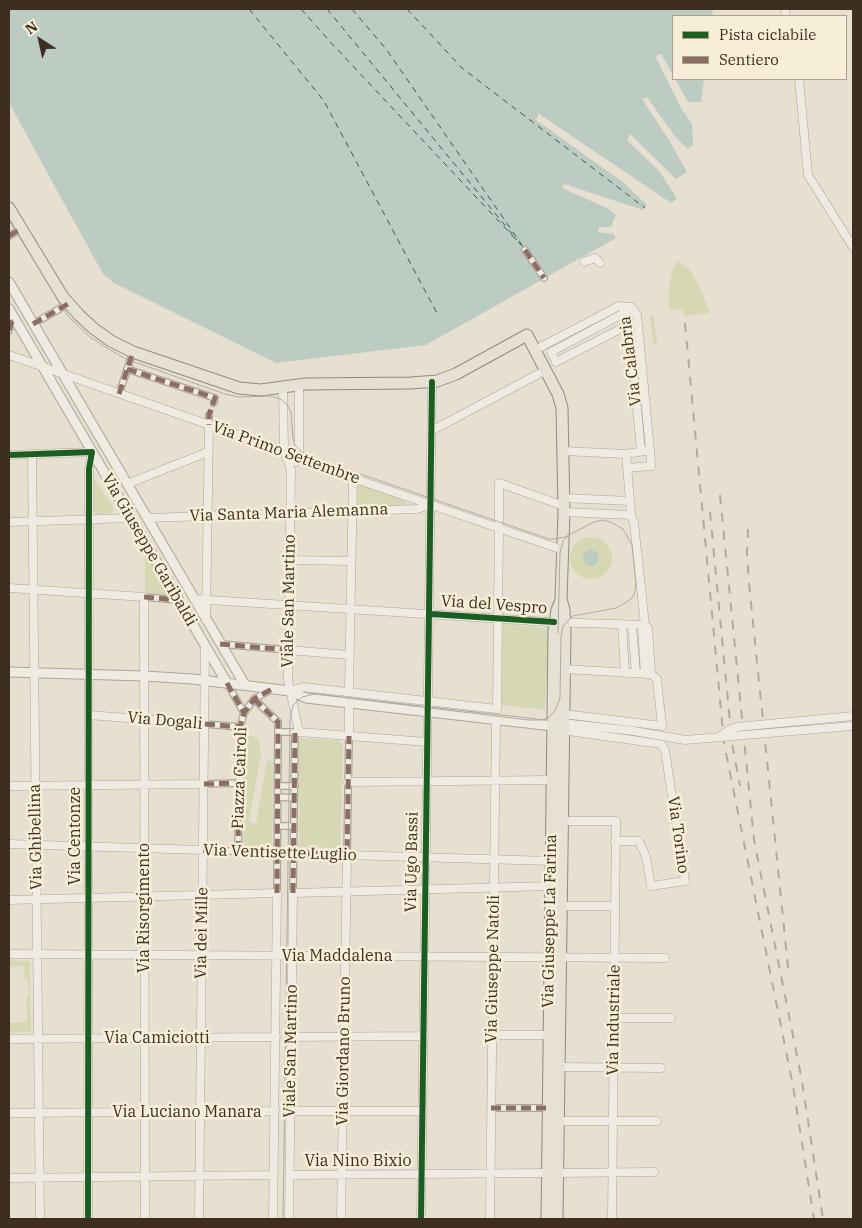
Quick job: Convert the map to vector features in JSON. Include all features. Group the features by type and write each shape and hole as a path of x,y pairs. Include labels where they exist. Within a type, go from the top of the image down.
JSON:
{"main road":[{"path":"9,208 58,291 79,315 103,335 134,352 239,388 253,390 299,385 432,382 456,374 527,335 562,405 564,505 559,623"},
{"name":"Via Giuseppe La Farina","path":"547,1219 558,1121 559,1068 551,861 552,780 561,723 564,669 559,623"},
{"name":"Via Giuseppe La Farina","path":"557,1219 548,1108 549,1035 561,906 562,821 559,623"}],"street":[{"path":"799,80 808,175 853,247"},
{"path":"9,236 21,229"},
{"path":"525,250 544,278"},
{"path":"584,262 595,258 600,263"},
{"name":"Via Giuseppe Garibaldi","path":"9,282 245,685"},
{"path":"33,324 68,304"},
{"path":"535,350 616,307 625,308"},
{"path":"625,308 551,352 556,362 630,324"},
{"name":"Via Calabria","path":"627,468 652,466 639,320 633,308 625,308 630,324 641,451"},
{"name":"Via Giuseppe Garibaldi","path":"9,309 12,321 43,368 244,713"},
{"path":"9,330 12,321"},
{"path":"119,394 134,352"},
{"name":"Via Primo Settembre","path":"9,356 209,425 352,478 499,525 563,550"},
{"path":"128,369 215,398 214,402"},
{"path":"431,431 546,370"},
{"name":"Via Ugo Bassi","path":"421,1219 432,382"},
{"path":"283,388 284,452 291,469 299,459 299,385"},
{"path":"206,620 209,415"},
{"path":"563,451 626,454 650,450"},
{"path":"9,455 92,452"},
{"name":"Via Centonze","path":"88,1219 89,469 92,452"},
{"path":"127,484 208,452"},
{"name":"Via Ghibellina","path":"32,454 40,1219"},
{"path":"626,454 648,674"},
{"name":"Viale San Martino","path":"289,1219 294,786 297,732 288,680 291,469"},
{"path":"349,692 352,478"},
{"path":"290,691 303,687 496,708 499,483 564,505 631,515"},
{"path":"564,505 630,501"},
{"name":"Via Santa Maria Alemanna","path":"147,518 417,509 430,504"},
{"path":"9,522 131,518"},
{"path":"290,560 351,561"},
{"path":"9,588 178,600"},
{"name":"Via Risorgimento","path":"144,597 145,1219"},
{"name":"Via del Vespro","path":"194,599 559,623 644,625"},
{"path":"622,624 625,673"},
{"path":"632,625 636,673"},
{"path":"220,644 349,656"},
{"name":"Via dei Mille","path":"199,1219 205,646"},
{"path":"9,672 144,676 227,683 290,691 306,698 496,720 662,726 657,679 648,674 564,669"},
{"name":"Piazza Cairoli","path":"238,852 240,727 244,713 254,699 272,689"},
{"path":"254,699 278,722 278,732 427,742"},
{"name":"Via Giordano Bruno","path":"341,1219 349,703"},
{"name":"Via Dogali","path":"89,715 240,727"},
{"path":"716,738 737,727 853,716"},
{"name":"Via Giuseppe Natoli","path":"490,1219 496,720"},
{"path":"561,723 634,731 677,740 853,726"},
{"name":"Via Torino","path":"561,723 662,745 665,750 685,881 651,886 646,857 639,841 615,841"},
{"name":"Viale San Martino","path":"274,1219 278,732"},
{"path":"348,782 552,780"},
{"path":"9,786 239,783"},
{"path":"278,786 294,786"},
{"path":"278,797 294,798"},
{"name":"Via Industriale","path":"562,821 616,821 612,1219"},
{"path":"278,826 294,826"},
{"name":"Via Ventisette Luglio","path":"9,844 551,861"},
{"path":"293,893 551,886"},
{"path":"9,900 277,893"},
{"path":"561,906 615,906"},
{"name":"Via Maddalena","path":"9,954 665,958"},
{"path":"614,1018 671,1018"},
{"path":"492,1036 549,1035"},
{"path":"291,1037 424,1036"},
{"name":"Via Camiciotti","path":"9,1039 276,1037"},
{"path":"559,1068 661,1068"},
{"path":"491,1108 548,1108"},
{"name":"Via Luciano Manara","path":"9,1113 275,1111"},
{"path":"290,1111 423,1111"},
{"path":"558,1121 657,1121"},
{"name":"Via Nino Bixio","path":"290,1175 654,1172"},
{"path":"9,1178 274,1175"}],"green space":[{"path":"677,260 690,270 702,292 710,313 684,316 683,309 669,310 671,275"},
{"path":"654,316 657,344 653,345 650,317"},
{"path":"94,479 114,509 112,513 96,514 94,512"},
{"path":"358,482 405,499 406,503 403,506 357,507"},
{"path":"587,537 595,537 606,543 612,558 606,573 595,579 587,579 576,573 570,562 570,554 576,543"},
{"path":"145,552 169,596 145,594"},
{"path":"503,624 549,628 545,710 502,705"},
{"path":"245,736 253,736 259,741 261,753 249,822 256,824 267,760 273,762 272,846 242,846"},
{"path":"299,738 338,740 343,745 340,848 299,847"},
{"path":"9,960 30,961 31,1032 9,1033 9,1023 27,1022 26,998 29,997 28,980 25,980 24,966 9,967"}],"shaded area":[{"path":"9,9 713,9 712,15 672,15 672,73 661,54 655,56 681,108 692,124 693,145 688,149 676,138 647,97 642,99 687,172 676,179 630,134 627,140 660,172 677,199 671,203 539,114 536,120 624,183 647,205 643,210 564,184 562,188 609,209 616,215 611,227 599,227 598,232 614,234 616,238 426,345 276,363 114,283 103,274 9,103"},
{"path":"676,80 704,80 701,102 688,102"},
{"path":"591,550 599,558 591,566 583,558"}],"ferry route":[{"path":"249,9 324,101 439,317"},
{"path":"301,9 523,247"},
{"path":"327,9 517,240"},
{"path":"352,9 386,49 522,245"},
{"path":"407,9 462,68 645,208"}],"tunnel":[{"path":"209,415 214,402"}],"tram line":[{"path":"9,218 61,306 70,318 90,337 126,359 225,394 239,397 270,396 281,399 291,412 295,445 305,455 549,539 565,537 594,522 602,520 611,522 623,529 632,545 636,584 634,595 630,600 616,608 573,616 563,626 561,636 560,698 555,711 548,718 528,720 315,694 302,697 293,705 290,719 283,1219"},
{"path":"558,633 560,553 563,541 569,535"}],"railway":[{"path":"685,323 724,743 793,1086 814,1219"},
{"path":"720,495 754,840 802,1081 823,1219"},
{"path":"710,512 732,743 740,786"},
{"path":"748,529 749,583 789,977"}],"marked path":[{"path":"9,236 21,229"},
{"path":"525,250 544,278"},
{"path":"33,324 68,304"},
{"path":"9,330 12,322 15,320"},
{"path":"119,394 133,352"},
{"path":"127,369 215,398 209,415 209,425"},
{"path":"144,597 178,600"},
{"path":"220,644 288,650"},
{"path":"227,683 244,713"},
{"path":"238,851 240,727 244,713 254,699 272,689"},
{"path":"254,699 278,722 277,893"},
{"path":"205,724 240,727"},
{"path":"293,893 295,732"},
{"path":"203,850 347,855 349,736"},
{"path":"204,784 239,783"},
{"path":"491,1108 548,1108"}],"cycle path":[{"path":"421,1219 432,382"},
{"path":"9,455 92,452 89,469 88,1219"},
{"path":"431,614 554,622"}]}
